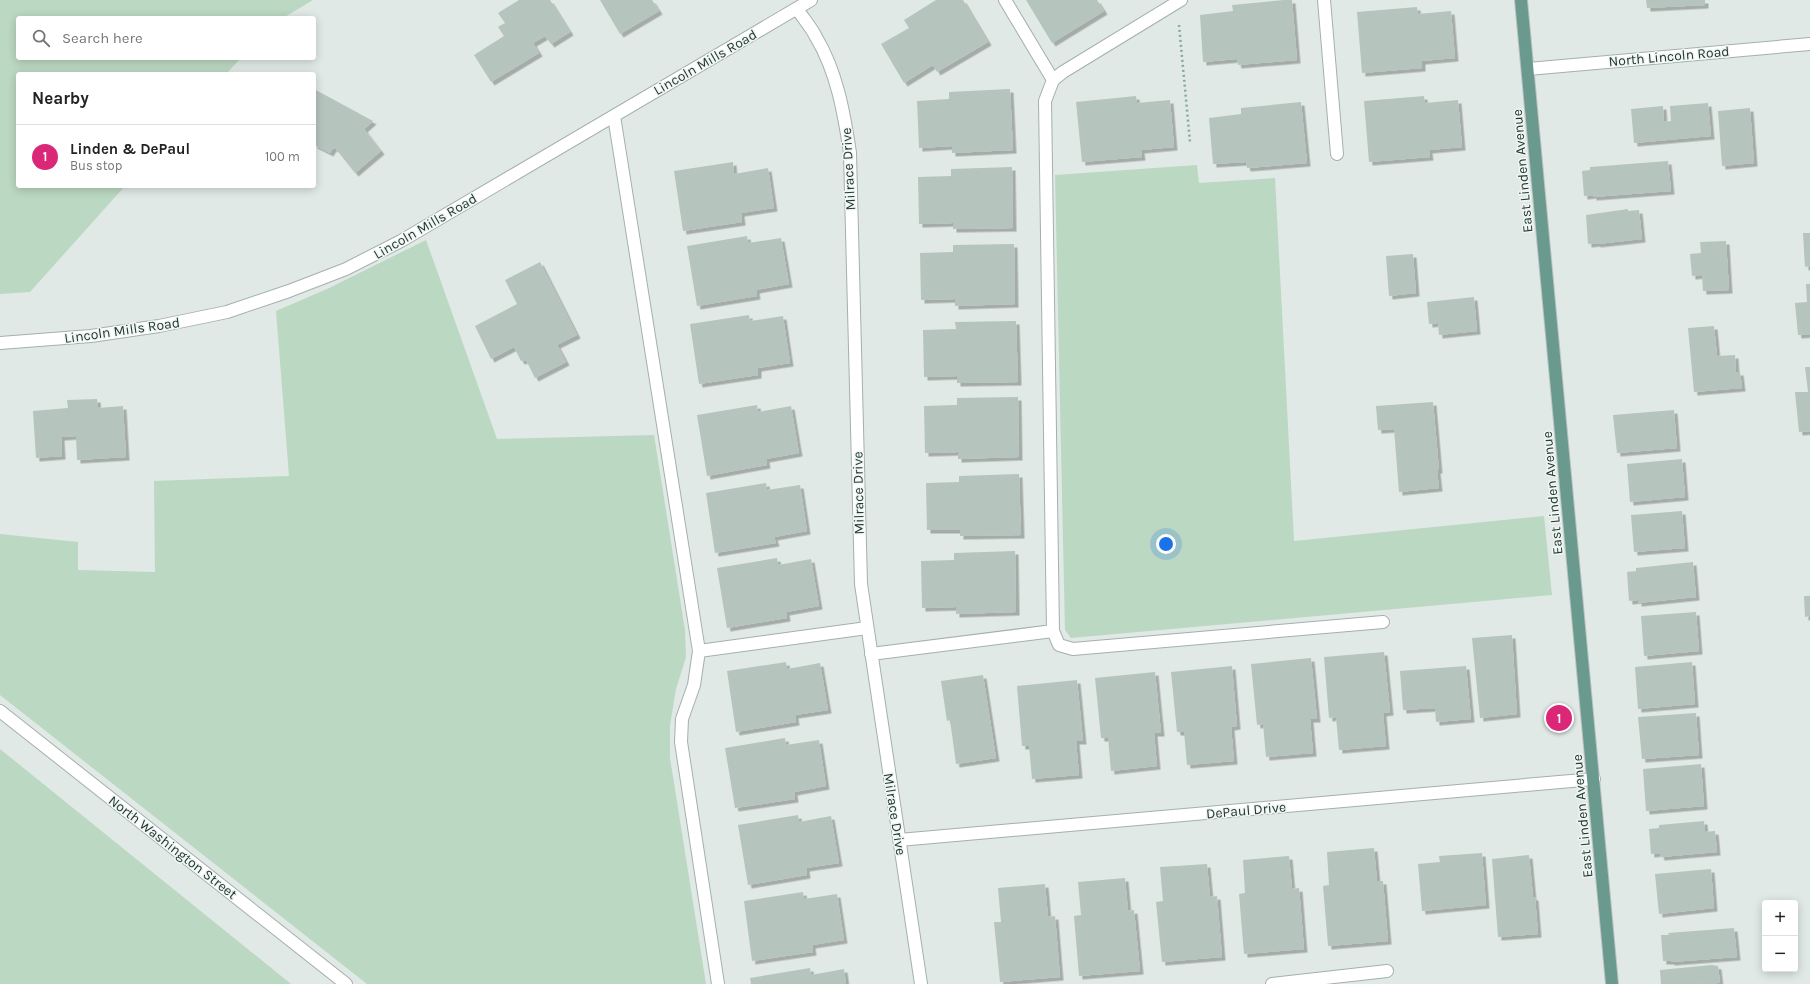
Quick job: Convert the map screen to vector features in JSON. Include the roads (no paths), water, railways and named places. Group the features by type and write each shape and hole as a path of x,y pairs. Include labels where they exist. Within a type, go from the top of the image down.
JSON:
{"main road":[{"name":"East Linden Avenue","path":"1521,0 1612,984"}],"street":[{"name":"Lincoln Mills Road","path":"0,344 91,336 159,326 227,312 289,291 346,269 401,241 811,0"},
{"path":"1005,0 1053,80"},
{"path":"1324,0 1337,154"},
{"path":"1179,1 1063,72 1053,80 1045,101 1053,632 1059,645 1073,649 1383,622"},
{"name":"Milrace Drive","path":"797,9 816,37 833,75 844,111 850,153 861,584 921,984"},
{"name":"North Lincoln Road","path":"1528,69 1810,44"},
{"path":"614,116 699,652 694,685 682,719 681,742 718,984"},
{"path":"699,652 867,628"},
{"path":"871,654 1053,632"},
{"name":"North Washington Street","path":"0,711 346,984"},
{"name":"DePaul Drive","path":"899,840 1594,779"},
{"path":"1272,984 1387,971"}],"place":[{"name":"Linden & DePaul","path":"1559,718"}]}
